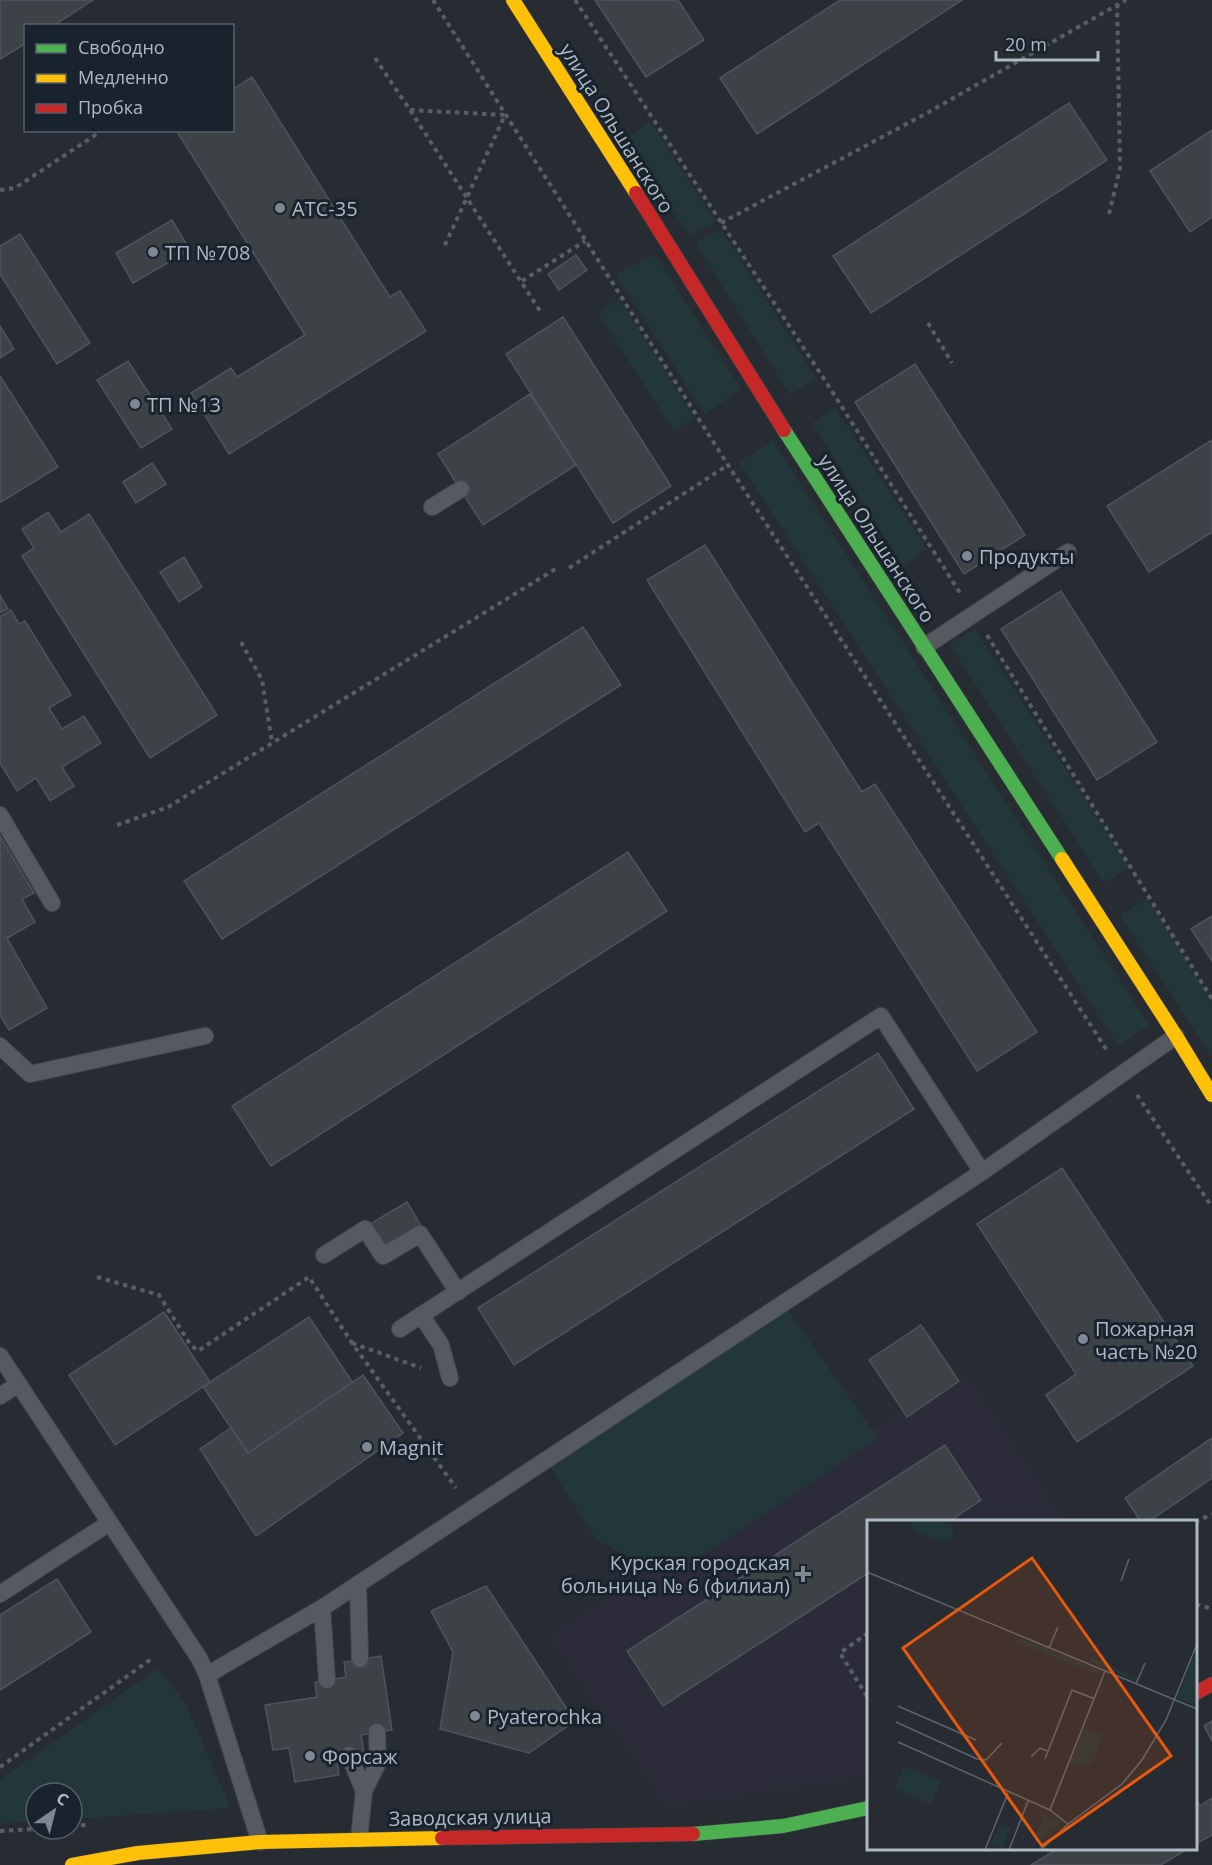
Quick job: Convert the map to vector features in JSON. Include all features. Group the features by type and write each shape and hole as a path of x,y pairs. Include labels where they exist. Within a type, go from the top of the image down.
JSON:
{"street":[{"name":"улица Ольшанского","path":"513,0 776,418 1212,1095"},
{"path":"1197,1692 1212,1684"},
{"name":"Заводская улица","path":"72,1865 138,1853 260,1842 701,1834 783,1826 867,1808"}],"lane":[{"path":"432,507 460,489"},
{"path":"924,647 1068,552"},
{"path":"0,814 52,903"},
{"path":"400,1329 881,1016 982,1172"},
{"path":"0,1046 30,1074 206,1036"},
{"path":"207,1675 322,1608 982,1172 1176,1036"},
{"path":"324,1255 365,1229 383,1256 420,1234 458,1292"},
{"path":"421,1315 441,1345 450,1378"},
{"path":"0,1356 199,1658 207,1675 260,1842"},
{"path":"0,1396 19,1384"},
{"path":"0,1594 110,1522"},
{"path":"358,1584 360,1659"},
{"path":"322,1608 327,1680"},
{"path":"359,1839 364,1791 378,1763 377,1732"},
{"path":"349,1755 364,1791"}],"path":[{"path":"433,0 728,465 1122,1073 1212,1207"},
{"path":"575,0 828,385 974,614 1212,999"},
{"path":"1109,214 1120,168 1117,0"},
{"path":"721,223 927,113 1126,0"},
{"path":"375,58 540,311"},
{"path":"410,110 505,114"},
{"path":"444,248 505,114"},
{"path":"0,190 15,188 100,132"},
{"path":"521,281 585,241"},
{"path":"928,323 952,363"},
{"path":"568,568 728,465"},
{"path":"117,825 168,807 557,568"},
{"path":"241,642 262,680 272,742"},
{"path":"97,1277 159,1295 190,1344 198,1351 309,1277 352,1343 457,1489"},
{"path":"352,1343 450,1378"},
{"path":"1197,1520 1212,1514"},
{"path":"1197,1604 1212,1609"},
{"path":"867,1634 840,1653 867,1696"},
{"path":"0,1767 154,1657"},
{"path":"0,1831 24,1829"}],"shaded area":[{"path":"963,1372 1063,1520 867,1520 867,1776 666,1805 550,1637"}],"green space":[{"path":"650,121 716,222 689,235 625,140"},
{"path":"721,229 816,378 790,395 695,242"},
{"path":"655,254 741,389 705,414 615,274"},
{"path":"619,299 695,418 674,431 598,313"},
{"path":"835,408 927,549 903,566 812,423"},
{"path":"773,441 1149,1025 1118,1046 739,462"},
{"path":"975,629 1130,868 1104,883 949,644"},
{"path":"1147,899 1212,1001 1212,1058 1120,915"},
{"path":"787,1309 878,1438 678,1572 622,1554 596,1539 550,1467"},
{"path":"158,1668 184,1701 231,1808 84,1818 84,1781 24,1781 24,1822 0,1824 0,1780"}],"building":[{"path":"0,0 93,0 56,24 24,24 24,44 0,59"},
{"path":"595,0 678,0 704,40 646,77"},
{"path":"840,0 962,0 757,134 720,78"},
{"name":"АТС-35","path":"252,77 390,297 400,291 426,331 229,454 191,393 231,368 237,377 305,335 177,132 234,132 234,89"},
{"path":"1069,103 1107,160 871,313 833,256"},
{"path":"1212,130 1212,217 1190,232 1150,171"},
{"name":"ТП №708","path":"172,220 190,250 133,283 116,253"},
{"path":"20,234 90,343 57,364 0,274 0,246"},
{"path":"576,255 587,270 559,290 548,274"},
{"path":"563,317 671,486 613,523 506,354"},
{"path":"0,326 14,349 0,358"},
{"name":"ТП №13","path":"128,361 172,429 141,448 97,380"},
{"path":"915,364 1025,535 964,574 855,402"},
{"path":"0,376 58,467 1,502 0,501"},
{"path":"530,394 576,465 483,525 438,454"},
{"path":"1212,440 1212,532 1149,572 1107,506"},
{"path":"152,463 166,484 136,503 123,482"},
{"path":"48,512 61,532 89,514 217,715 150,758 22,556 34,548 22,529"},
{"path":"705,545 862,792 875,784 1037,1032 977,1071 819,823 805,832 647,580"},
{"path":"184,557 202,587 179,602 160,572"},
{"path":"1061,591 1157,742 1097,780 1001,629"},
{"path":"0,595 8,609 0,613"},
{"path":"11,610 19,624 25,621 71,695 49,708 62,729 84,716 101,743 62,767 74,786 50,801 36,778 17,791 0,763 0,617"},
{"path":"583,627 621,685 222,939 184,881"},
{"path":"0,836 34,893 22,899 35,922 7,938 47,1008 9,1030 0,1015"},
{"path":"628,852 667,911 271,1166 232,1106"},
{"path":"1212,916 1212,961 1191,929"},
{"path":"878,1053 914,1109 514,1365 478,1308"},
{"path":"1062,1168 1193,1366 1077,1442 1046,1395 1076,1374 977,1224"},
{"path":"407,1202 421,1226 384,1247 370,1224"},
{"path":"164,1312 210,1382 115,1445 69,1375"},
{"path":"309,1317 353,1383 248,1453 204,1388"},
{"path":"921,1325 959,1381 907,1417 869,1360"},
{"path":"363,1375 403,1433 256,1536 200,1449 231,1428 248,1453"},
{"path":"1212,1438 1212,1478 1151,1520 1140,1520 1125,1498"},
{"path":"945,1445 981,1500 951,1520 867,1520 867,1574 663,1706 627,1651"},
{"path":"57,1579 91,1632 0,1690 0,1615"},
{"path":"486,1586 575,1721 529,1753 440,1729 453,1652 431,1611"},
{"path":"381,1656 392,1730 361,1735 364,1752 336,1757 339,1775 295,1782 289,1748 273,1750 265,1705 317,1697 315,1682 346,1677 344,1662"},
{"path":"1212,1721 1212,1741 1204,1726"},
{"path":"1212,1798 1212,1835 1197,1843 1197,1801 1200,1806"},
{"path":"1056,1850 1186,1850 1161,1865 1031,1865"}],"traffic: fast":[{"path":"784,430 1062,859"},
{"path":"693,1834 783,1826 867,1808"}],"traffic: slow":[{"path":"513,0 636,193"},
{"path":"1062,859 1212,1095"},
{"path":"72,1865 138,1853 260,1842 442,1838"}],"traffic: jam":[{"path":"636,193 784,430"},
{"path":"1197,1692 1212,1684"},
{"path":"442,1838 693,1834"}],"place":[{"name":"АТС-35","path":"280,208"},
{"name":"ТП №708","path":"153,252"},
{"name":"ТП №13","path":"135,404"},
{"name":"Продукты","path":"967,556"},
{"name":"Пожарная часть №20","path":"1083,1339"},
{"name":"Magnit","path":"367,1447"},
{"name":"Курская городская больница № 6 (филиал)","path":"803,1574"},
{"name":"Pyaterochka","path":"475,1716"},
{"name":"Форсаж","path":"310,1756"}]}
